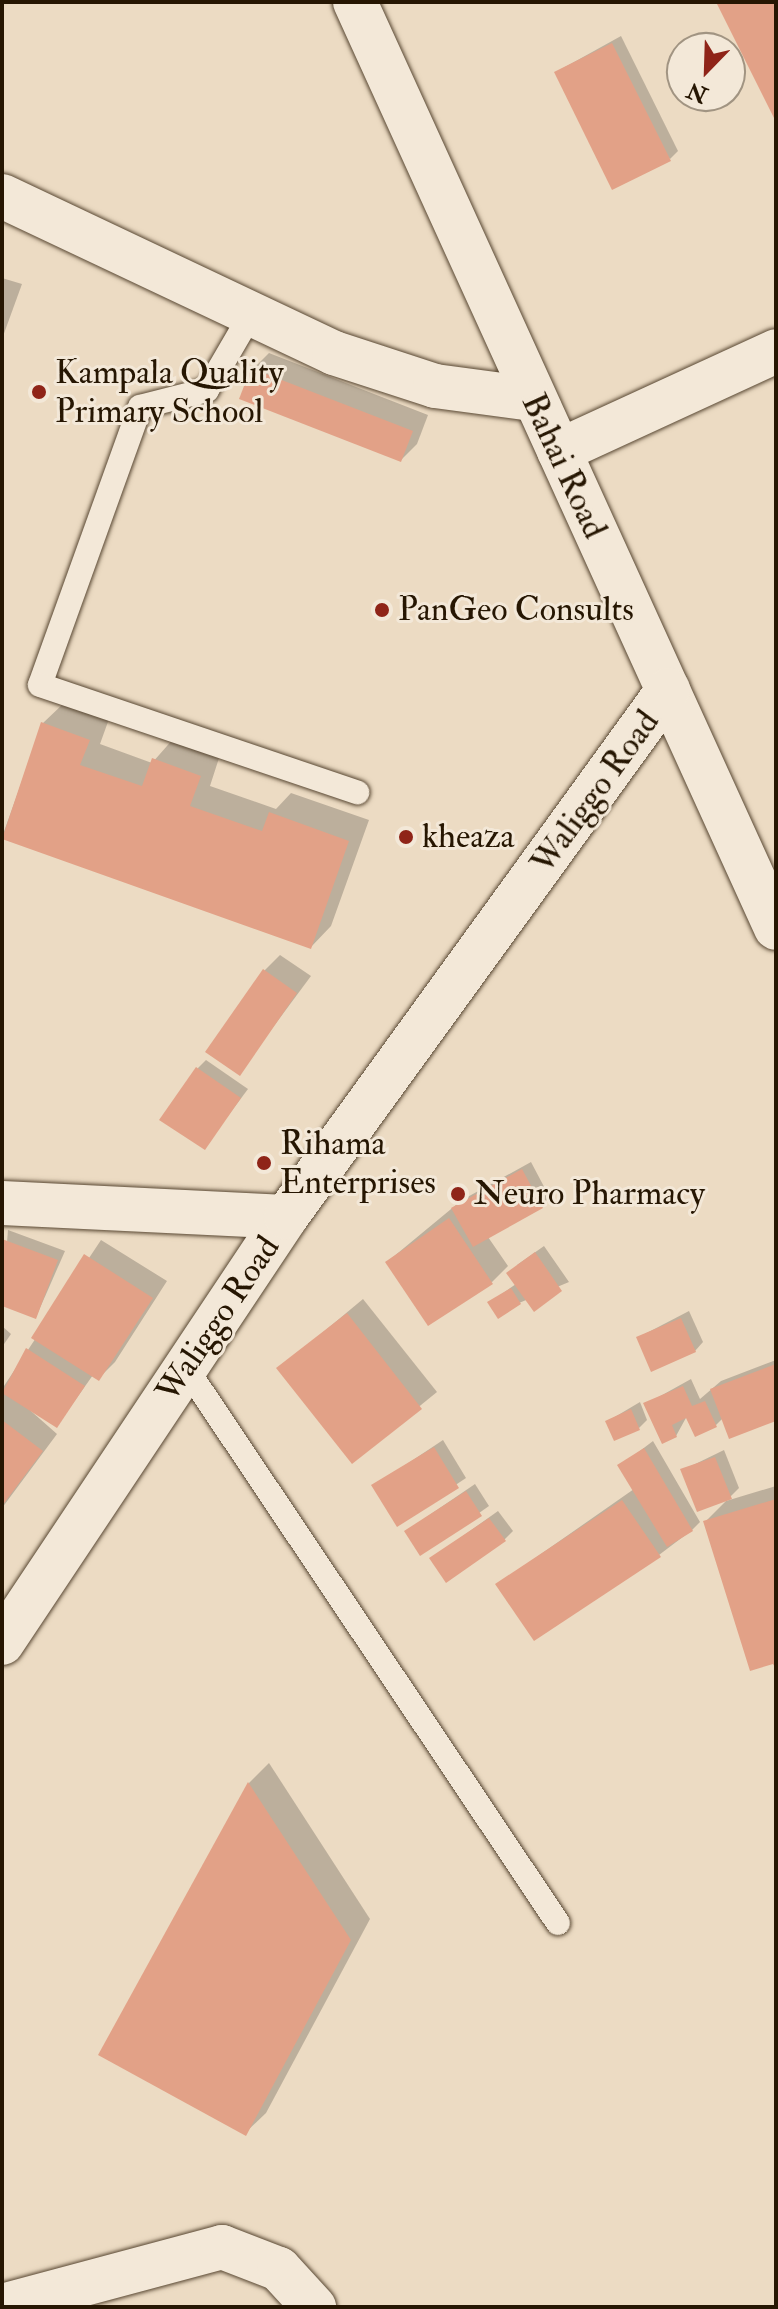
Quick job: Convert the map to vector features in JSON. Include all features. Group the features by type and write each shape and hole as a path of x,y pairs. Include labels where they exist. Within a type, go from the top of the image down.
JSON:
{"street":[{"name":"Bahai Road","path":"355,2 532,399 559,451 776,928"},
{"path":"2,196 250,316 435,386 532,399"},
{"path":"559,451 776,351"},
{"name":"Waliggo Road","path":"2,1643 286,1217 668,690"},
{"path":"2,1203 286,1217"},
{"path":"2,2306 222,2247 279,2269 314,2307"}],"lane":[{"path":"250,316 207,390 140,407 40,685 357,792"},
{"path":"186,1368 558,1923"}],"building":[{"path":"716,2 776,2 776,122 746,62 746,32 731,32"},
{"path":"612,43 671,161 612,190 554,72"},
{"path":"251,368 413,431 401,462 239,399"},
{"path":"41,722 90,740 80,765 142,786 152,758 201,776 190,806 262,831 269,812 349,841 311,949 2,839"},
{"path":"263,969 297,993 240,1076 205,1052"},
{"path":"196,1067 241,1098 205,1150 159,1120"},
{"path":"522,1169 543,1208 473,1247 451,1208"},
{"path":"449,1218 493,1284 428,1326 385,1262"},
{"path":"2,1239 58,1260 36,1319 2,1306"},
{"path":"535,1252 562,1291 534,1312 506,1273"},
{"path":"84,1254 153,1298 99,1381 31,1338"},
{"path":"511,1288 521,1304 498,1319 487,1302"},
{"path":"347,1313 422,1409 352,1464 276,1368"},
{"path":"681,1318 696,1352 651,1372 636,1337"},
{"path":"26,1348 85,1386 57,1428 2,1393"},
{"path":"776,1364 776,1421 729,1439 710,1389"},
{"path":"683,1386 692,1406 705,1401 717,1427 695,1437 686,1418 672,1425 677,1437 662,1444 643,1403"},
{"path":"631,1409 640,1430 614,1441 605,1421"},
{"path":"2,1420 43,1451 2,1506"},
{"path":"434,1447 459,1488 397,1527 371,1485"},
{"path":"644,1448 693,1531 667,1547 617,1465"},
{"path":"715,1457 732,1499 697,1512 680,1469"},
{"path":"466,1491 482,1516 420,1556 404,1531"},
{"path":"776,1499 776,1669 773,1664 750,1671 703,1521"},
{"path":"622,1500 661,1557 534,1641 495,1584"},
{"path":"489,1518 506,1541 446,1583 429,1558"},
{"path":"248,1782 351,1940 246,2136 98,2055"}],"place":[{"name":"Kampala Quality Primary School","path":"39,392"},
{"name":"PanGeo Consults","path":"382,610"},
{"name":"kheaza","path":"406,837"},
{"name":"Rihama Enterprises","path":"264,1163"},
{"name":"Neuro Pharmacy","path":"458,1194"}]}
